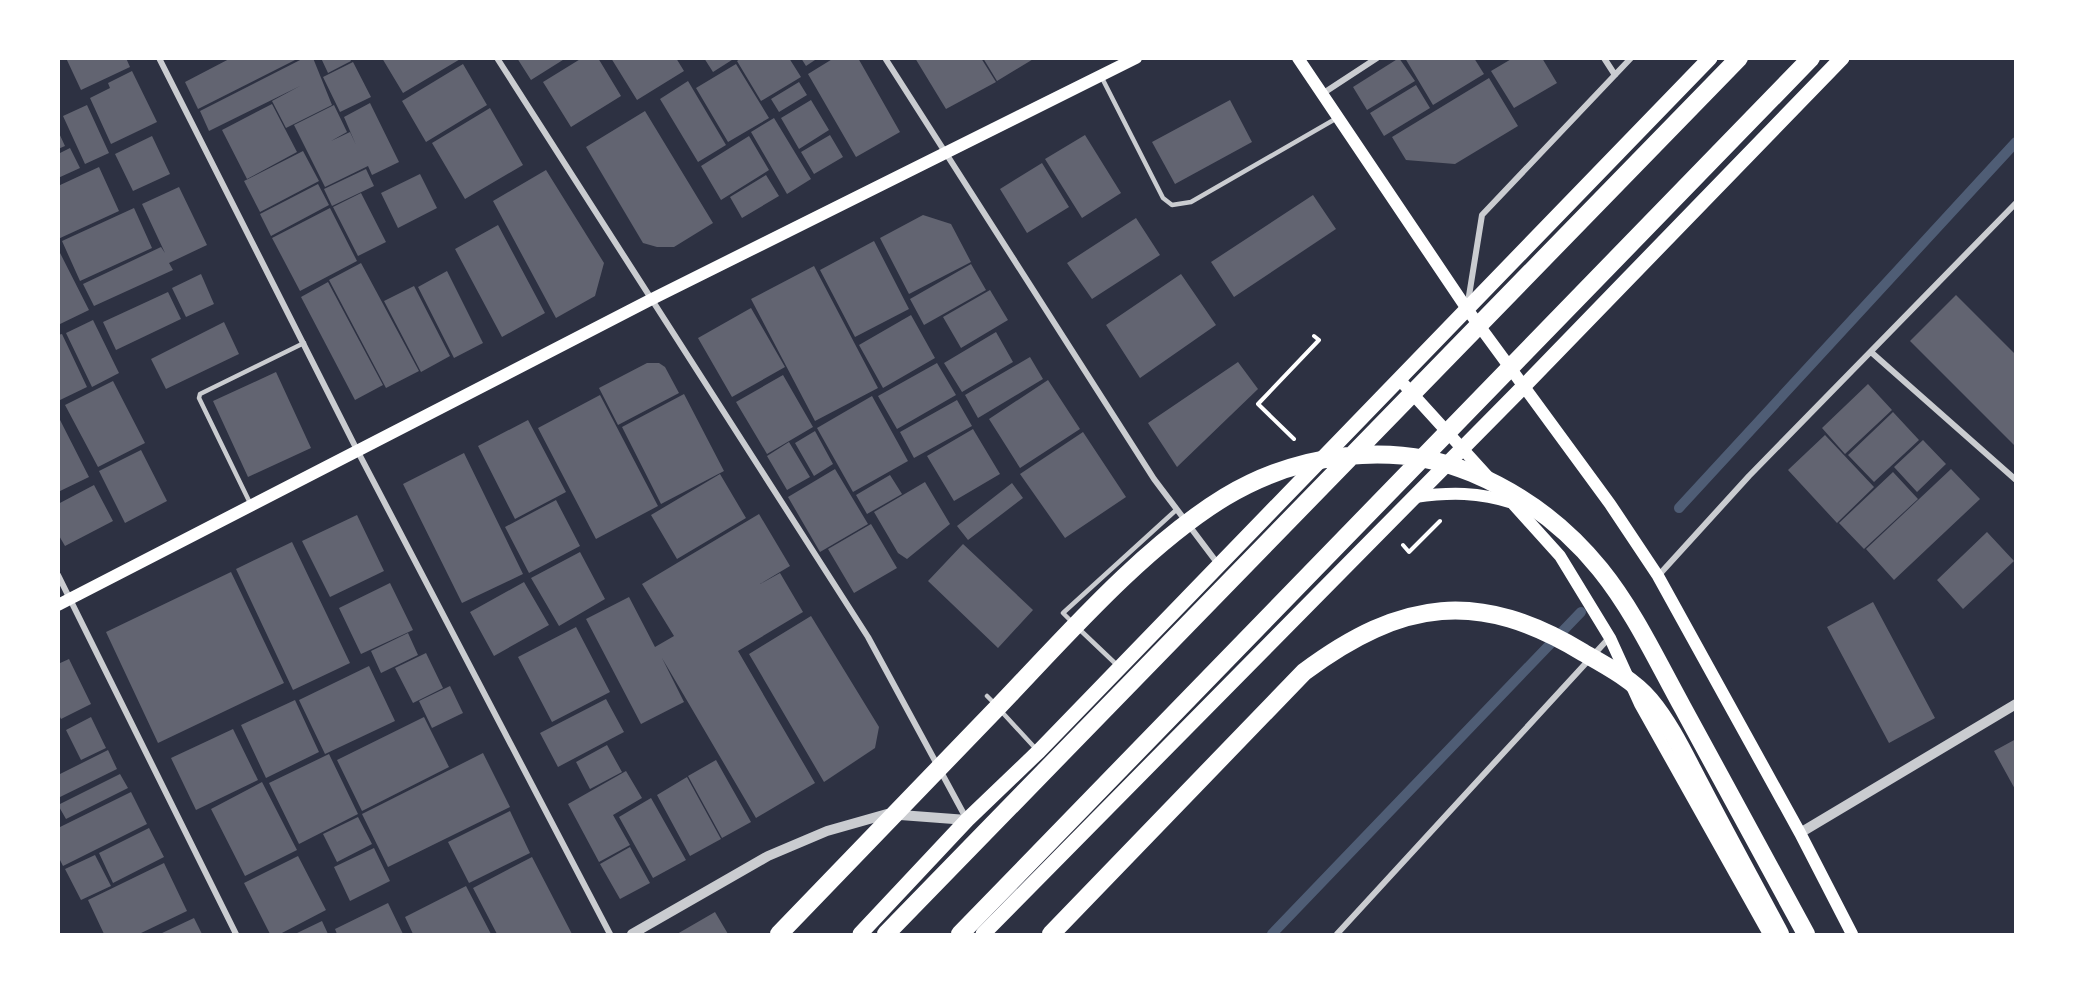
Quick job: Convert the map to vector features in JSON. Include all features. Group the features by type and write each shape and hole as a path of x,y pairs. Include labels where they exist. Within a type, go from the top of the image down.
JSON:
{"highway":[{"path":"886,934 1739,58"},
{"path":"960,934 1811,58"},
{"path":"779,934 1088,614 1200,514 1228,495 1288,469 1322,460 1390,454 1424,457 1490,481 1549,518 1599,567 1638,626 1806,934"},
{"path":"1051,934 1304,672 1333,651 1396,621 1430,613 1464,609 1502,615 1548,631 1622,676 1650,700 1674,736 1780,934"}],"main road":[{"path":"58,605 650,300 1136,58"},
{"path":"1298,58 1467,309 1610,504 1658,576 1800,832 1852,934"},
{"path":"860,934 967,820 1120,668 1710,58"},
{"path":"983,934 1523,387 1842,58"},
{"path":"1399,379 1560,556 1610,638 1640,704 1769,934"},
{"path":"1415,497 1467,493 1491,496 1514,504"}],"street":[{"path":"159,58 357,450 610,934"},
{"path":"496,58 868,637 967,820"},
{"path":"885,58 1176,510 1218,565"},
{"path":"1321,95 1377,58"},
{"path":"1604,58 1615,75"},
{"path":"1467,309 1482,215 1631,58"},
{"path":"1658,576 1749,476 2016,203"},
{"path":"1871,352 2016,480"},
{"path":"58,575 236,934"},
{"path":"1337,934 1610,638"},
{"path":"1800,832 2016,704"},
{"path":"632,934 768,856 827,831 887,814 967,820"}],"lane":[{"path":"1100,76 1163,198 1172,205 1191,202 1337,118"},
{"path":"251,505 199,398 200,394 304,343"},
{"path":"1120,668 1063,613 1176,510"},
{"path":"987,696 1039,751"}],"path":[{"path":"1258,404 1319,340 1314,336"},
{"path":"1409,552 1441,520"}],"building":[{"path":"66,58 126,58 130,67 81,90"},
{"path":"231,58 299,58 198,109 185,82"},
{"path":"304,58 313,58 332,105 286,128 272,101 300,86 209,131 200,111"},
{"path":"321,58 350,58 351,61 328,73"},
{"path":"382,58 462,58 403,93"},
{"path":"517,58 566,58 531,80"},
{"path":"582,58 598,58 621,96 571,127 543,82"},
{"path":"611,58 676,58 684,71 637,100"},
{"path":"704,58 735,58 713,72"},
{"path":"741,58 789,58 801,77 761,101 737,61"},
{"path":"801,58 818,58 806,66"},
{"path":"834,58 858,58 900,132 856,157 808,74"},
{"path":"915,58 981,58 996,82 946,109"},
{"path":"983,58 1035,58 997,81"},
{"path":"1399,58 1415,81 1367,110 1353,87"},
{"path":"1405,58 1474,58 1484,74 1433,105"},
{"path":"1513,58 1542,58 1557,83 1514,108 1491,71"},
{"path":"353,62 371,97 340,112 323,77"},
{"path":"463,64 487,105 426,142 402,101"},
{"path":"736,64 769,118 728,142 696,88"},
{"path":"132,71 157,122 111,144 90,98 110,88 108,83"},
{"path":"1489,78 1518,126 1455,164 1406,160 1392,137"},
{"path":"688,81 726,145 698,162 660,99"},
{"path":"799,82 807,95 779,112 771,99"},
{"path":"1416,85 1430,108 1384,136 1370,113"},
{"path":"811,100 829,130 799,149 781,118"},
{"path":"1230,100 1252,142 1175,184 1152,142"},
{"path":"370,103 399,162 372,175 368,166 325,187 294,125 334,105 347,132 331,141 350,132 356,145 344,117"},
{"path":"272,104 297,152 247,179 222,130"},
{"path":"87,105 109,153 85,164 63,116"},
{"path":"490,108 523,165 465,199 432,143"},
{"path":"645,111 713,223 674,247 657,247 643,243 586,147"},
{"path":"774,118 811,179 787,194 751,132"},
{"path":"58,131 65,146 58,149"},
{"path":"830,135 843,157 814,174 801,152"},
{"path":"1085,135 1121,193 1082,218 1045,159"},
{"path":"152,136 170,174 133,191 115,154"},
{"path":"749,136 769,170 721,200 701,166"},
{"path":"70,148 80,168 58,178 58,154"},
{"path":"303,151 319,181 260,212 244,181"},
{"path":"1042,163 1069,207 1027,233 1000,189"},
{"path":"99,167 119,211 58,239 58,186"},
{"path":"366,169 374,186 332,206 324,189"},
{"path":"546,170 604,263 595,296 556,318 493,201"},
{"path":"420,174 437,208 398,228 381,193"},
{"path":"766,175 779,196 742,218 730,197"},
{"path":"318,184 329,205 271,236 260,214"},
{"path":"179,187 207,245 169,263 173,270 94,306 83,284 161,247 165,253 142,204"},
{"path":"361,193 386,242 358,256 333,207"},
{"path":"1313,195 1336,229 1234,297 1211,262"},
{"path":"134,208 152,248 80,281 62,241"},
{"path":"330,208 357,261 300,291 272,238"},
{"path":"923,215 951,224 971,262 909,294 880,238"},
{"path":"1136,218 1160,255 1092,299 1067,263"},
{"path":"498,225 545,313 502,337 455,249"},
{"path":"874,241 909,309 855,337 820,270"},
{"path":"58,249 89,310 58,325"},
{"path":"361,263 419,371 386,388 329,280"},
{"path":"971,264 986,290 924,325 910,299"},
{"path":"814,266 878,388 815,421 751,299"},
{"path":"447,271 483,343 454,358 418,287"},
{"path":"201,274 214,304 186,317 172,288"},
{"path":"1181,274 1216,325 1140,378 1106,325"},
{"path":"328,282 383,385 355,400 301,297"},
{"path":"414,286 450,356 421,372 384,301"},
{"path":"990,290 1008,320 961,348 943,317"},
{"path":"168,292 181,319 116,350 103,322"},
{"path":"1956,295 2016,355 2016,447 1910,341"},
{"path":"751,308 785,367 732,397 698,338"},
{"path":"911,315 935,358 883,388 859,345"},
{"path":"93,320 119,373 92,387 66,333"},
{"path":"224,322 239,354 166,389 151,359"},
{"path":"996,332 1013,362 962,392 944,363"},
{"path":"62,334 87,387 58,401 58,335"},
{"path":"1030,357 1043,379 978,418 965,395"},
{"path":"1238,362 1258,389 1177,467 1148,423"},
{"path":"647,363 659,363 665,367 679,393 618,425 599,388"},
{"path":"937,363 956,395 897,429 878,396"},
{"path":"276,372 311,448 248,477 213,401"},
{"path":"783,375 813,427 767,454 736,402"},
{"path":"1048,380 1080,429 1020,468 989,419"},
{"path":"113,381 145,443 98,467 65,405"},
{"path":"1868,384 1892,410 1845,454 1822,428"},
{"path":"684,394 724,471 661,504 622,427"},
{"path":"600,395 658,506 596,539 538,428"},
{"path":"872,396 908,461 853,492 817,428"},
{"path":"957,400 972,426 914,458 900,432"},
{"path":"1893,412 1919,440 1874,482 1848,455"},
{"path":"58,416 89,477 58,492"},
{"path":"528,420 566,492 515,519 478,446"},
{"path":"973,429 1000,474 954,501 927,456"},
{"path":"815,431 833,464 814,476 795,443"},
{"path":"1083,432 1126,497 1065,538 1020,474"},
{"path":"1825,435 1874,487 1837,523 1788,470"},
{"path":"1923,440 1946,464 1917,492 1894,467"},
{"path":"789,442 810,477 787,490 767,456"},
{"path":"141,450 167,501 125,523 99,471"},
{"path":"464,453 523,574 462,603 403,484"},
{"path":"835,469 868,524 820,552 788,497"},
{"path":"1951,469 1980,499 1894,580 1866,549"},
{"path":"1893,472 1918,499 1864,549 1839,523"},
{"path":"720,474 746,518 677,559 651,515"},
{"path":"890,475 902,494 867,514 856,495"},
{"path":"925,482 950,524 907,559 898,553 874,512"},
{"path":"1012,483 1023,498 968,540 957,526"},
{"path":"94,485 113,521 65,546 58,534 58,504"},
{"path":"556,500 580,546 529,573 505,527"},
{"path":"759,514 790,566 760,584 780,573 803,612 738,651 815,783 756,818 662,658 684,702 641,724 586,619 629,597 655,647 674,636 642,584"},
{"path":"357,515 384,571 330,597 302,541"},
{"path":"871,524 897,568 854,593 828,549"},
{"path":"1987,532 2014,561 1963,609 1937,580"},
{"path":"292,542 350,663 293,690 236,569"},
{"path":"963,544 1033,610 998,648 928,581"},
{"path":"580,552 605,599 559,626 531,578"},
{"path":"231,572 284,683 158,743 106,632"},
{"path":"524,582 549,625 494,656 470,612"},
{"path":"390,583 413,630 361,654 339,608"},
{"path":"1873,602 1935,718 1889,743 1827,627"},
{"path":"811,616 879,727 875,748 824,782 749,654"},
{"path":"576,627 610,692 552,722 518,657"},
{"path":"408,633 418,655 381,673 371,651"},
{"path":"426,653 443,688 413,703 395,668"},
{"path":"69,659 91,704 61,719 58,713 58,664"},
{"path":"369,666 395,721 325,754 299,700"},
{"path":"450,686 463,713 432,728 419,701"},
{"path":"606,699 624,732 558,767 540,733"},
{"path":"295,700 319,752 266,778 241,725"},
{"path":"91,717 106,748 81,760 66,730"},
{"path":"424,717 449,767 362,811 337,760"},
{"path":"233,729 258,780 196,810 171,758"},
{"path":"2016,739 2016,791 1994,751"},
{"path":"607,745 622,772 590,789 576,762"},
{"path":"108,750 117,769 58,798 58,775"},
{"path":"483,753 510,807 388,867 362,814"},
{"path":"329,754 358,814 299,844 269,783"},
{"path":"716,760 751,822 722,838 688,776"},
{"path":"626,771 642,798 613,815 630,845 599,862 568,804"},
{"path":"120,774 128,788 66,819 58,805"},
{"path":"687,777 721,839 690,856 657,795"},
{"path":"262,782 297,850 245,876 211,809"},
{"path":"131,792 147,824 63,866 58,856 58,828"},
{"path":"651,798 686,860 653,878 619,817"},
{"path":"510,811 530,853 469,883 448,842"},
{"path":"358,817 372,844 337,862 323,834"},
{"path":"149,828 164,857 113,883 99,853"},
{"path":"630,847 650,883 620,899 600,864"},
{"path":"374,848 390,881 350,901 334,867"},
{"path":"95,855 111,886 81,900 65,869"},
{"path":"298,856 326,910 280,934 270,934 244,883"},
{"path":"532,857 572,934 497,934 473,888"},
{"path":"164,863 187,911 139,934 104,934 88,900"},
{"path":"466,886 491,934 413,934 405,917"},
{"path":"388,903 403,934 337,934 335,929"},
{"path":"715,912 728,934 677,934"},
{"path":"194,918 202,934 160,934"},
{"path":"322,921 328,934 295,934"}],"waterway":[{"path":"1679,508 2016,142"},
{"path":"1272,934 1581,612"}]}
